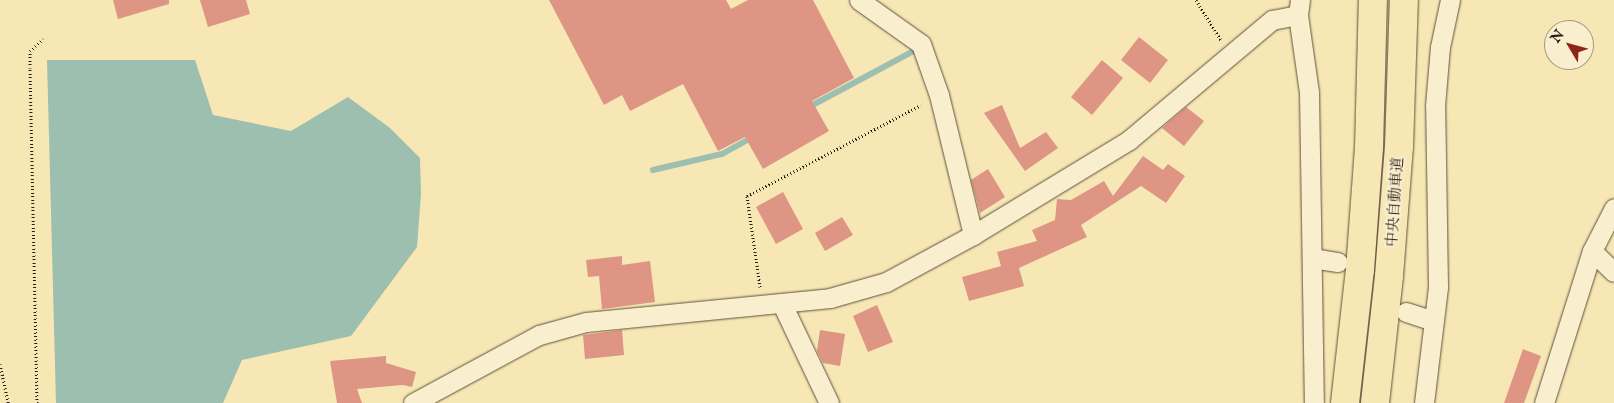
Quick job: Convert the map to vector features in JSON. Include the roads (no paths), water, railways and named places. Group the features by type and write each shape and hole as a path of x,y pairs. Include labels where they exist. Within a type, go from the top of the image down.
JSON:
{"highway":[{"name":"中央自動車道","path":"1346,403 1360,270 1369,148 1373,0"},
{"name":"中央自動車道","path":"1374,403 1389,276 1399,147 1404,0"}],"street":[{"path":"1428,401 1438,287 1435,106 1440,47 1450,0"},
{"path":"870,3 920,44 939,95 973,235"},
{"path":"413,403 506,350 549,332 630,315 782,304 830,298 886,282 973,235 1129,140 1272,20 1299,8 1309,92 1314,403"},
{"path":"1544,403 1592,251 1614,208"},
{"path":"1592,251 1614,272"},
{"path":"1312,258 1338,262"},
{"path":"782,304 829,403"},
{"path":"1406,312 1434,321"}],"waterway":[{"path":"807,108 912,52"},
{"path":"653,170 722,154 754,136"}]}
